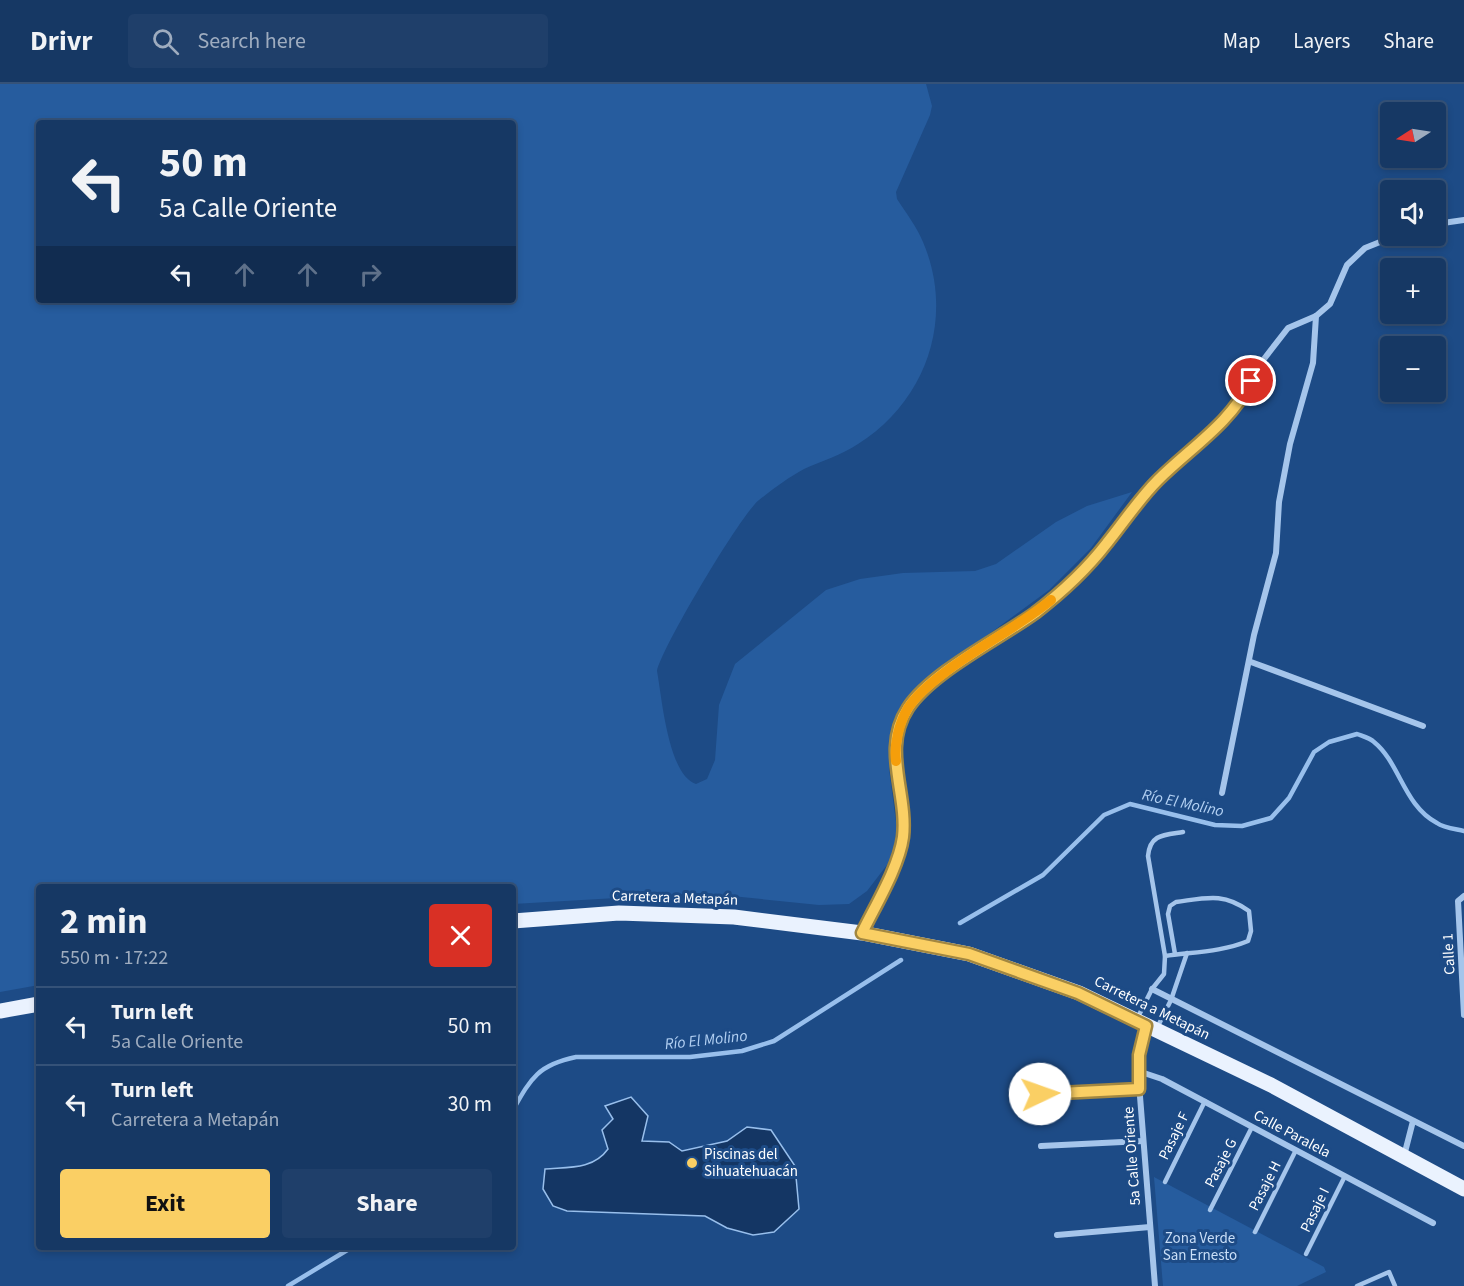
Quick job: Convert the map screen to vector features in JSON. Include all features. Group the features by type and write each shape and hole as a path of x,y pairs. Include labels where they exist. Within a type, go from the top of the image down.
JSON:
{"main road":[{"name":"Carretera a Metapán","path":"516,921 619,913 734,917 862,933 969,954 1078,993 1272,1085 1464,1189"},
{"path":"0,1011 36,1005"}],"street":[{"path":"1446,223 1464,220"},
{"path":"862,933 903,838 902,810 894,751 908,708 937,679 1037,612 1079,575 1160,478 1178,465 1225,418 1245,394 1257,368 1288,328 1316,316 1330,304 1347,265 1365,248 1380,242"},
{"path":"1222,793 1251,662 1254,635 1276,553 1279,502 1290,444 1313,363 1316,316"},
{"path":"1251,662 1423,726"},
{"name":"Calle 1","path":"1464,896 1458,901 1464,1015"},
{"path":"1152,989 1464,1146"},
{"name":"5a Calle Oriente","path":"1146,1026 1138,1071 1155,1286"},
{"name":"Calle Paralela","path":"1138,1071 1162,1078 1433,1223"},
{"path":"1040,1094 1139,1089"},
{"path":"1404,1157 1413,1121"},
{"path":"1041,1146 1143,1141"},
{"path":"1057,1235 1150,1227"}],"lane":[{"path":"1146,1026 1152,989 1164,974 1165,956 1148,856 1149,844 1157,836 1183,832"},
{"path":"1165,956 1235,947 1248,941 1251,931 1249,911 1240,904 1219,896 1176,902 1170,906 1168,914 1175,954"},
{"path":"1146,1026 1171,1000 1187,953"},
{"name":"Pasaje F","path":"1165,1182 1205,1101"},
{"name":"Pasaje G","path":"1210,1210 1252,1127"},
{"name":"Pasaje H","path":"1255,1232 1296,1150"},
{"name":"Pasaje I","path":"1306,1254 1345,1176"},
{"path":"1357,1286 1389,1272 1395,1286"}],"green space":[{"path":"0,84 926,84 932,106 930,115 896,192 897,199 921,236 932,270 936,299 935,328 928,355 917,381 902,405 882,426 852,448 798,472 759,500 736,530 703,582 672,637 657,671 668,734 679,766 686,778 696,784 707,779 715,760 719,705 735,664 826,590 860,579 903,573 975,571 996,564 1056,522 1087,506 1132,492 1091,548 1049,590 947,665 915,693 900,713 889,769 898,837 890,861 867,891 849,904 819,905 702,893 516,904 516,884 36,884 36,986 0,992"},
{"name":"Zona Verde San Ernesto","path":"1154,1177 1324,1267 1326,1272 1297,1286 1163,1286"}],"shaded area":[{"name":"Piscinas del Sihuatehuacán","path":"631,1097 648,1116 642,1141 669,1142 682,1151 727,1141 747,1127 771,1130 795,1166 799,1209 774,1232 753,1235 727,1228 705,1216 567,1211 553,1206 543,1189 545,1169 580,1166 602,1156 608,1149 602,1130 613,1119 605,1106"}],"waterway":[{"name":"Río El Molino","path":"960,923 1043,875 1104,815 1130,804 1215,825 1242,826 1271,818 1289,798 1314,752 1329,742 1357,734 1368,738 1383,751 1409,795 1426,816 1443,826 1464,831"},
{"name":"Río El Molino","path":"516,1105 537,1074 563,1060 576,1057 690,1057 742,1051 774,1041 901,960"},
{"name":"Río El Molino","path":"288,1286 347,1250"}],"slow traffic":[{"path":"896,761 894,751 908,708 937,679 1037,612 1051,600"}],"place":[{"name":"Piscinas del Sihuatehuacán","path":"692,1163"}],"route":[{"path":"1040,1094 1139,1089 1139,1055 1146,1026 1078,993 969,954 862,933 892,869 903,838 902,810 894,751 899,731 908,708 937,679 1037,612 1079,575 1160,478 1178,465 1225,418 1245,394 1251,381"}]}
